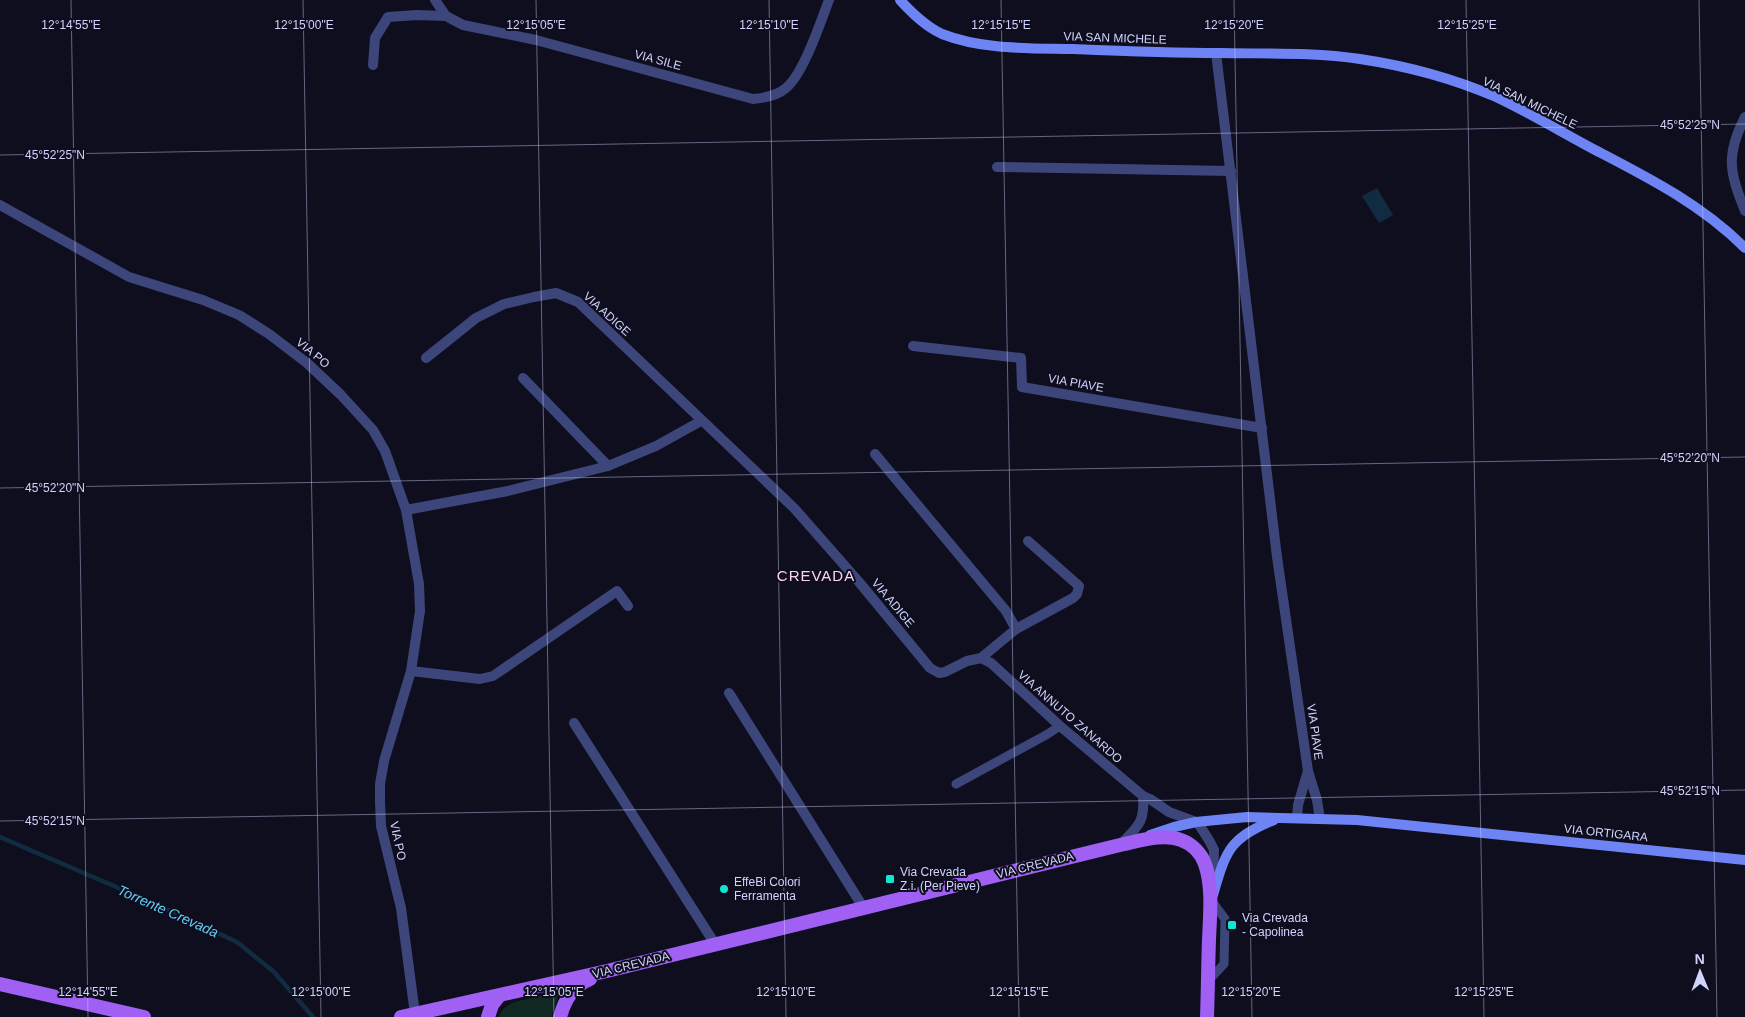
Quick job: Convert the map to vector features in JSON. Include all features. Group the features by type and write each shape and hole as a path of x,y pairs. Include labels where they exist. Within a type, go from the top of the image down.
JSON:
{"main road":[{"name":"VIA SAN MICHELE","path":"900,0 919,20 941,33 975,44 1016,48 1314,54 1359,59 1408,68 1452,80 1497,98 1648,178 1695,206 1728,231 1745,248"},
{"name":"VIA CREVADA","path":"1120,845 1174,827 1196,822 1247,817 1357,820 1464,830"},
{"name":"VIA CREVADA","path":"1211,900 1222,865 1232,846 1252,829 1277,818"},
{"name":"VIA ORTIGARA","path":"1464,830 1745,860"},
{"name":"VIA CREVADA","path":"411,1016 607,971 1120,845 1155,837 1168,837 1180,839 1190,844 1200,854 1205,865 1211,900 1207,1017"},
{"path":"560,1017 570,993 581,983 607,971"},
{"path":"0,984 144,1017"},
{"path":"488,1017 492,1005 499,996"}],"street":[{"path":"435,0 446,16"},
{"name":"VIA SILE","path":"446,16 463,25 536,40 753,99 769,97 785,89 797,76 830,0"},
{"path":"373,65 375,38 388,17 446,16"},
{"name":"VIA PIAVE","path":"1216,53 1277,557 1308,771 1317,800 1320,819"},
{"path":"1745,117 1735,135 1732,148 1734,183 1745,212"},
{"path":"997,167 1230,171"},
{"name":"VIA PO","path":"0,205 129,277 212,304 239,315 269,334 307,363 341,395 372,430 385,451 406,510 419,584 420,602 411,671 384,761 380,784 381,826 401,908 411,1016"},
{"name":"VIA ADIGE","path":"426,358 476,318 504,304 556,293 578,302 794,508 859,582 930,668 939,673 981,658 1016,629 1077,594 1079,586 1028,541"},
{"name":"VIA PIAVE","path":"912,346 1021,358 1022,387 1262,428"},
{"path":"523,378 608,466"},
{"path":"406,510 508,491 608,466 656,446 701,421"},
{"path":"875,454 1006,611 1016,629"},
{"path":"411,671 480,679 493,676 617,591 628,606"},
{"name":"VIA ANNUTO ZANARDO","path":"981,658 991,663 1060,726 1143,796 1150,798 1168,812 1196,822"},
{"path":"729,693 863,907"},
{"path":"574,723 715,944"},
{"name":"VIA PIAVE","path":"1298,818 1298,805 1308,771"},
{"path":"1120,845 1142,819 1144,812 1143,796"},
{"name":"VIA CREVADA","path":"1196,822 1206,834 1214,850 1211,900"}],"lane":[{"path":"956,784 1060,726"}],"green space":[{"path":"560,991 551,1017 498,1017 504,1008 514,1002"}],"water":[{"path":"1377,188 1393,215 1379,223 1362,196"}],"waterway":[{"name":"Torrente Crevada","path":"0,837 156,904 237,942 274,972 313,1017"}],"place":[{"name":"Via Crevada Z.i. (Per Pieve)","path":"890,879"},
{"name":"EffeBi Colori Ferramenta","path":"724,889"},
{"name":"Via Crevada - Capolinea","path":"1232,925"}],"district":[{"name":"CREVADA","path":"816,575"}]}
